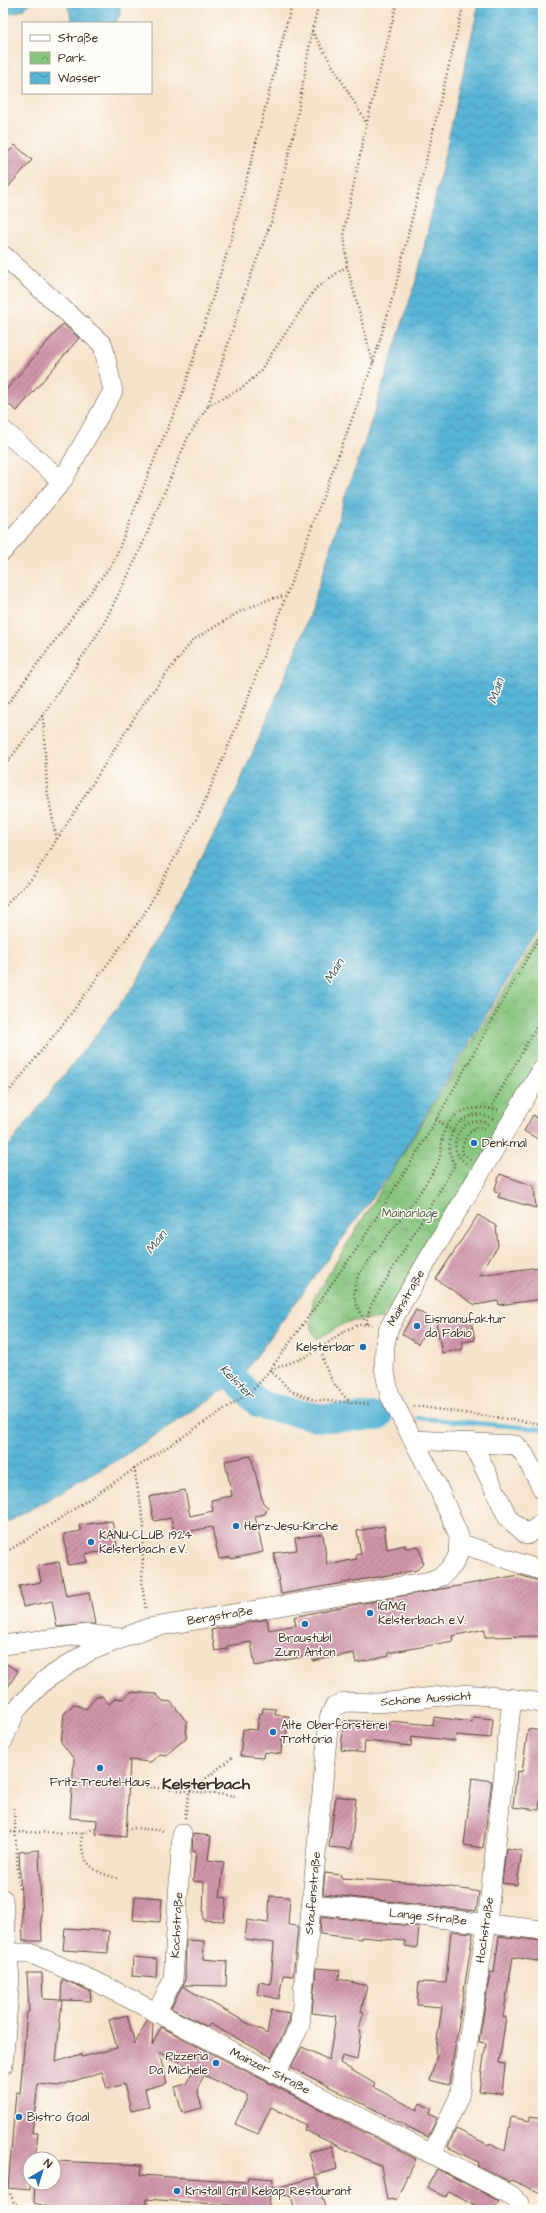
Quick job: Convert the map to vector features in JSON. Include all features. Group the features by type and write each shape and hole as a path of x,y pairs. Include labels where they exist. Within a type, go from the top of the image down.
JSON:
{"street":[{"path":"3,255 103,345 113,391 62,481 3,551"},
{"path":"3,430 62,481"},
{"name":"Mainstraße","path":"459,1544 457,1528 414,1440 390,1396 384,1368 385,1345 388,1330 402,1303 488,1162 543,1068"},
{"path":"414,1440 516,1445 524,1454 543,1490"},
{"path":"472,1442 508,1518 527,1535"},
{"path":"521,1563 527,1535 543,1522"},
{"path":"459,1544 543,1571"},
{"name":"Bergstraße","path":"3,1741 16,1710 45,1680 88,1652 148,1628 430,1581 442,1576 453,1565 458,1555 459,1544"},
{"path":"3,1645 87,1634 122,1638"},
{"name":"Schöne Aussicht","path":"334,1707 345,1702 380,1703 460,1694 512,1698 543,1703"},
{"name":"Hochstraße","path":"432,2154 459,2098 487,1923 512,1698"},
{"name":"Staufenstraße","path":"276,2074 300,2025 313,1904 329,1718 334,1707"},
{"name":"Kochstraße","path":"156,2013 173,1980 182,1833"},
{"path":"3,1899 10,1979 3,2065"},
{"name":"Lange Straße","path":"313,1904 543,1930"},
{"name":"Mainzer Straße","path":"7,1953 30,1953 105,1986 511,2195 519,2203 521,2210"}],"path":[{"path":"3,710 114,561 158,450 181,398 231,240 292,3"},
{"path":"3,768 43,716 101,629 137,557 188,438 208,406 245,291 272,220 295,129 312,31 319,3"},
{"path":"373,363 347,266 344,231 367,122 397,3"},
{"path":"3,1099 67,1019 143,916 201,810 240,716 373,363 395,289 464,3"},
{"path":"312,31 367,122"},
{"path":"208,406 242,388 258,374 316,288 347,266"},
{"path":"3,908 33,877 145,700 193,640 241,611 270,599 284,596"},
{"path":"43,716 46,789 57,841"},
{"path":"3,1554 53,1523 256,1387 270,1370 358,1247 436,1119 543,930"},
{"path":"490,1109 543,1015"},
{"path":"366,1324 354,1300 353,1287 359,1274 437,1165 441,1140 447,1126 459,1113 477,1108 490,1109 505,1113"},
{"path":"366,1324 371,1305 455,1165 450,1154 450,1140 453,1130 464,1119 480,1114 499,1123"},
{"path":"436,1119 453,1130"},
{"path":"465,1162 459,1158 456,1152 455,1142 459,1133 472,1121 481,1120 488,1124"},
{"path":"488,1162 480,1156 475,1163 465,1157 462,1148 468,1135 477,1127 482,1127 493,1134"},
{"path":"270,1370 310,1355 350,1328 366,1324 388,1330"},
{"path":"321,1347 324,1367 332,1383 351,1404"},
{"path":"270,1370 291,1391 315,1400 351,1404 370,1404"},
{"path":"409,1405 543,1424"},
{"path":"134,1468 144,1525 142,1583 145,1608"},
{"path":"126,1830 135,1828 182,1833 189,1792 234,1756"},
{"path":"138,1786 237,1796"},
{"path":"3,1832 82,1833 96,1828"},
{"path":"82,1833 80,1847 88,1864 106,1876 117,1878"},
{"path":"3,2192 10,2193 14,2203 24,2209 32,2210"}],"green space":[{"name":"Mainanlage","path":"543,928 543,1064 432,1249 382,1318 347,1322 317,1339 311,1329 313,1299"}],"water":[{"path":"3,3 30,3 28,6 14,13 3,13"},
{"path":"69,3 120,3 120,14 116,22 73,22 68,8"},
{"name":"Main","path":"479,3 543,3 543,922 391,1172 239,1380 122,1457 3,1525 3,1153 135,985 234,796 303,633 323,574 344,499 362,450 418,274"}],"building":[{"path":"15,145 32,160 3,193 3,158"},
{"path":"63,324 79,338 17,411 3,400 3,393"},
{"path":"533,1115 543,1121 543,1142 524,1131"},
{"path":"500,1174 534,1186 536,1208 498,1197 500,1193 494,1191"},
{"path":"478,1215 496,1226 498,1246 479,1275 540,1267 543,1299 499,1305 498,1301 475,1305 436,1279"},
{"name":"Eismanufaktur da Fabio","path":"416,1310 432,1319 418,1344 402,1334"},
{"path":"470,1315 475,1340 462,1342 463,1349 442,1353 436,1322"},
{"path":"251,1456 263,1503 268,1507 265,1514 255,1516 263,1552 231,1559 231,1557 219,1559 212,1527 175,1534 171,1518 154,1521 149,1497 185,1490 190,1516 213,1511 211,1500 232,1496 225,1461"},
{"name":"KANU-CLUB 1924 Kelsterbach e.V.","path":"112,1521 118,1550 85,1554 87,1562 68,1565 64,1534 81,1531 79,1525"},
{"path":"384,1526 387,1549 405,1545 405,1548 419,1546 423,1563 417,1570 281,1594 274,1553 297,1550 295,1538 323,1534 327,1565 357,1559 356,1555 361,1554 357,1531"},
{"path":"59,1562 66,1596 89,1592 95,1624 57,1627 52,1601 23,1607 19,1586 41,1582 38,1566"},
{"path":"519,1575 543,1582 543,1636 485,1637 485,1629 452,1636 453,1641 388,1653 389,1656 356,1663 354,1653 313,1661 312,1655 255,1666 251,1642 227,1646 227,1649 215,1651 211,1630 267,1619 269,1630 296,1625 294,1617 325,1610"},
{"path":"3,1662 18,1671 3,1695"},
{"name":"Fritz-Treutel-Haus","path":"131,1692 156,1694 163,1701 171,1702 187,1722 186,1738 166,1755 159,1754 151,1762 130,1760 126,1837 96,1834 97,1820 70,1818 74,1759 61,1742 64,1714 74,1704 86,1709 96,1696 102,1696 109,1704 116,1698 123,1699"},
{"path":"263,1708 276,1709 275,1715 289,1716 287,1733 282,1738 281,1754 264,1752 263,1758 240,1756 243,1729 257,1730 259,1713 262,1714"},
{"path":"434,1717 472,1722 473,1717 493,1719 491,1738 456,1735 455,1741 412,1736 411,1746 365,1741 364,1753 341,1750 344,1720 390,1724 390,1721 433,1725"},
{"path":"528,1729 543,1731 543,1775 539,1810 513,1807 517,1771 522,1772"},
{"path":"472,1778 492,1781 483,1848 464,1845"},
{"path":"336,1796 356,1799 351,1849 329,1847"},
{"path":"193,1834 211,1836 208,1860 224,1862 220,1897 226,1898 224,1921 203,1920 204,1882 193,1881 196,1852 192,1851"},
{"path":"506,1848 522,1851 517,1885 502,1883"},
{"path":"39,1850 42,1941 23,1941 19,1852"},
{"path":"325,1873 341,1875 341,1878 434,1884 479,1892 476,1911 323,1894"},
{"path":"135,1896 162,1898 160,1922 133,1920"},
{"path":"270,1896 290,1897 288,1925 298,1926 293,1976 283,1975 279,1999 257,1994 259,1982 271,1984 274,1943 245,1939 247,1920 268,1923"},
{"path":"321,1916 419,1927 417,1948 405,1946 405,1941 361,1937 361,1939 320,1934"},
{"path":"65,1928 109,1931 108,1953 63,1950"},
{"path":"451,1931 473,1933 449,2085 430,2080 437,2055 435,2054 442,2007 417,2005 419,1982 446,1983"},
{"path":"499,1936 543,1941 543,1962 513,1957 503,2017 506,2017 499,2063 505,2064 502,2094 479,2091 486,2043 479,2042 490,1972 494,1973"},
{"path":"186,1940 204,1941 203,1959 227,1961 226,1986 183,1985 185,1979"},
{"path":"133,1957 157,1959 156,1978 132,1976"},
{"path":"316,1968 340,1970 339,1979 367,1986 361,2011 364,2012 358,2031 361,2031 357,2060 342,2056 340,2063 375,2084 373,2087 417,2110 420,2103 432,2109 429,2114 437,2118 428,2137 291,2067 302,2047 329,2060 336,2016 312,2013"},
{"path":"27,1973 42,1973 43,1999 61,2000 62,1979 90,1991 91,2001 62,2000 56,2062 81,2054 82,2057 117,2048 109,2020 127,2015 135,2044 147,2020 153,2023 152,2045 161,2027 416,2159 408,2176 406,2175 406,2179 397,2199 387,2200 381,2166 304,2130 306,2125 271,2107 258,2134 235,2124 248,2096 204,2075 197,2090 202,2108 182,2113 175,2087 186,2084 194,2069 159,2052 167,2083 145,2089 149,2107 131,2111 124,2084 107,2089 102,2072 58,2086 38,2084 32,2133 38,2133 36,2151 22,2151 22,2189 8,2188 16,2092 20,2093 27,2012 29,2012"},
{"path":"182,1986 267,2034 271,2010 290,2013 289,2022 272,2057 210,2024 208,2027 171,2008"},
{"path":"511,2117 530,2121 530,2117 543,2119 543,2194 511,2180 510,2182 477,2165 478,2162 448,2147 456,2129 505,2151"},
{"path":"332,2146 337,2169 315,2175 309,2152"},
{"path":"62,2161 142,2165 141,2175 247,2182 248,2177 273,2179 272,2189 316,2177 326,2210 295,2210 291,2196 270,2194 269,2208 146,2199 146,2210 62,2210 34,2203 35,2191 62,2191"},
{"path":"437,2169 499,2201 494,2210 473,2210 475,2205 449,2191 446,2197 427,2187"}],"waterway":[{"name":"Kelster","path":"210,1354 260,1405 322,1418 378,1417"},
{"name":"Kelster","path":"418,1418 543,1429"}],"place":[{"name":"Denkmal","path":"474,1143"},
{"name":"Eismanufaktur da Fabio","path":"417,1326"},
{"name":"Kelsterbar","path":"363,1347"},
{"name":"Herz-Jesu-Kirche","path":"236,1526"},
{"name":"KANU-CLUB 1924 Kelsterbach e.V.","path":"91,1542"},
{"name":"IGMG Kelsterbach e.V.","path":"370,1613"},
{"name":"Braustübl Zum Anton","path":"305,1624"},
{"name":"Alte Oberförsterei Trattoria","path":"273,1732"},
{"name":"Fritz-Treutel-Haus","path":"100,1768"},
{"name":"Pizzeria Da Michele","path":"216,2063"},
{"name":"Bistro Goal","path":"19,2117"},
{"name":"Kristall Grill Kebap Restaurant","path":"177,2191"}],"district":[{"name":"Kelsterbach","path":"206,1784"}]}
